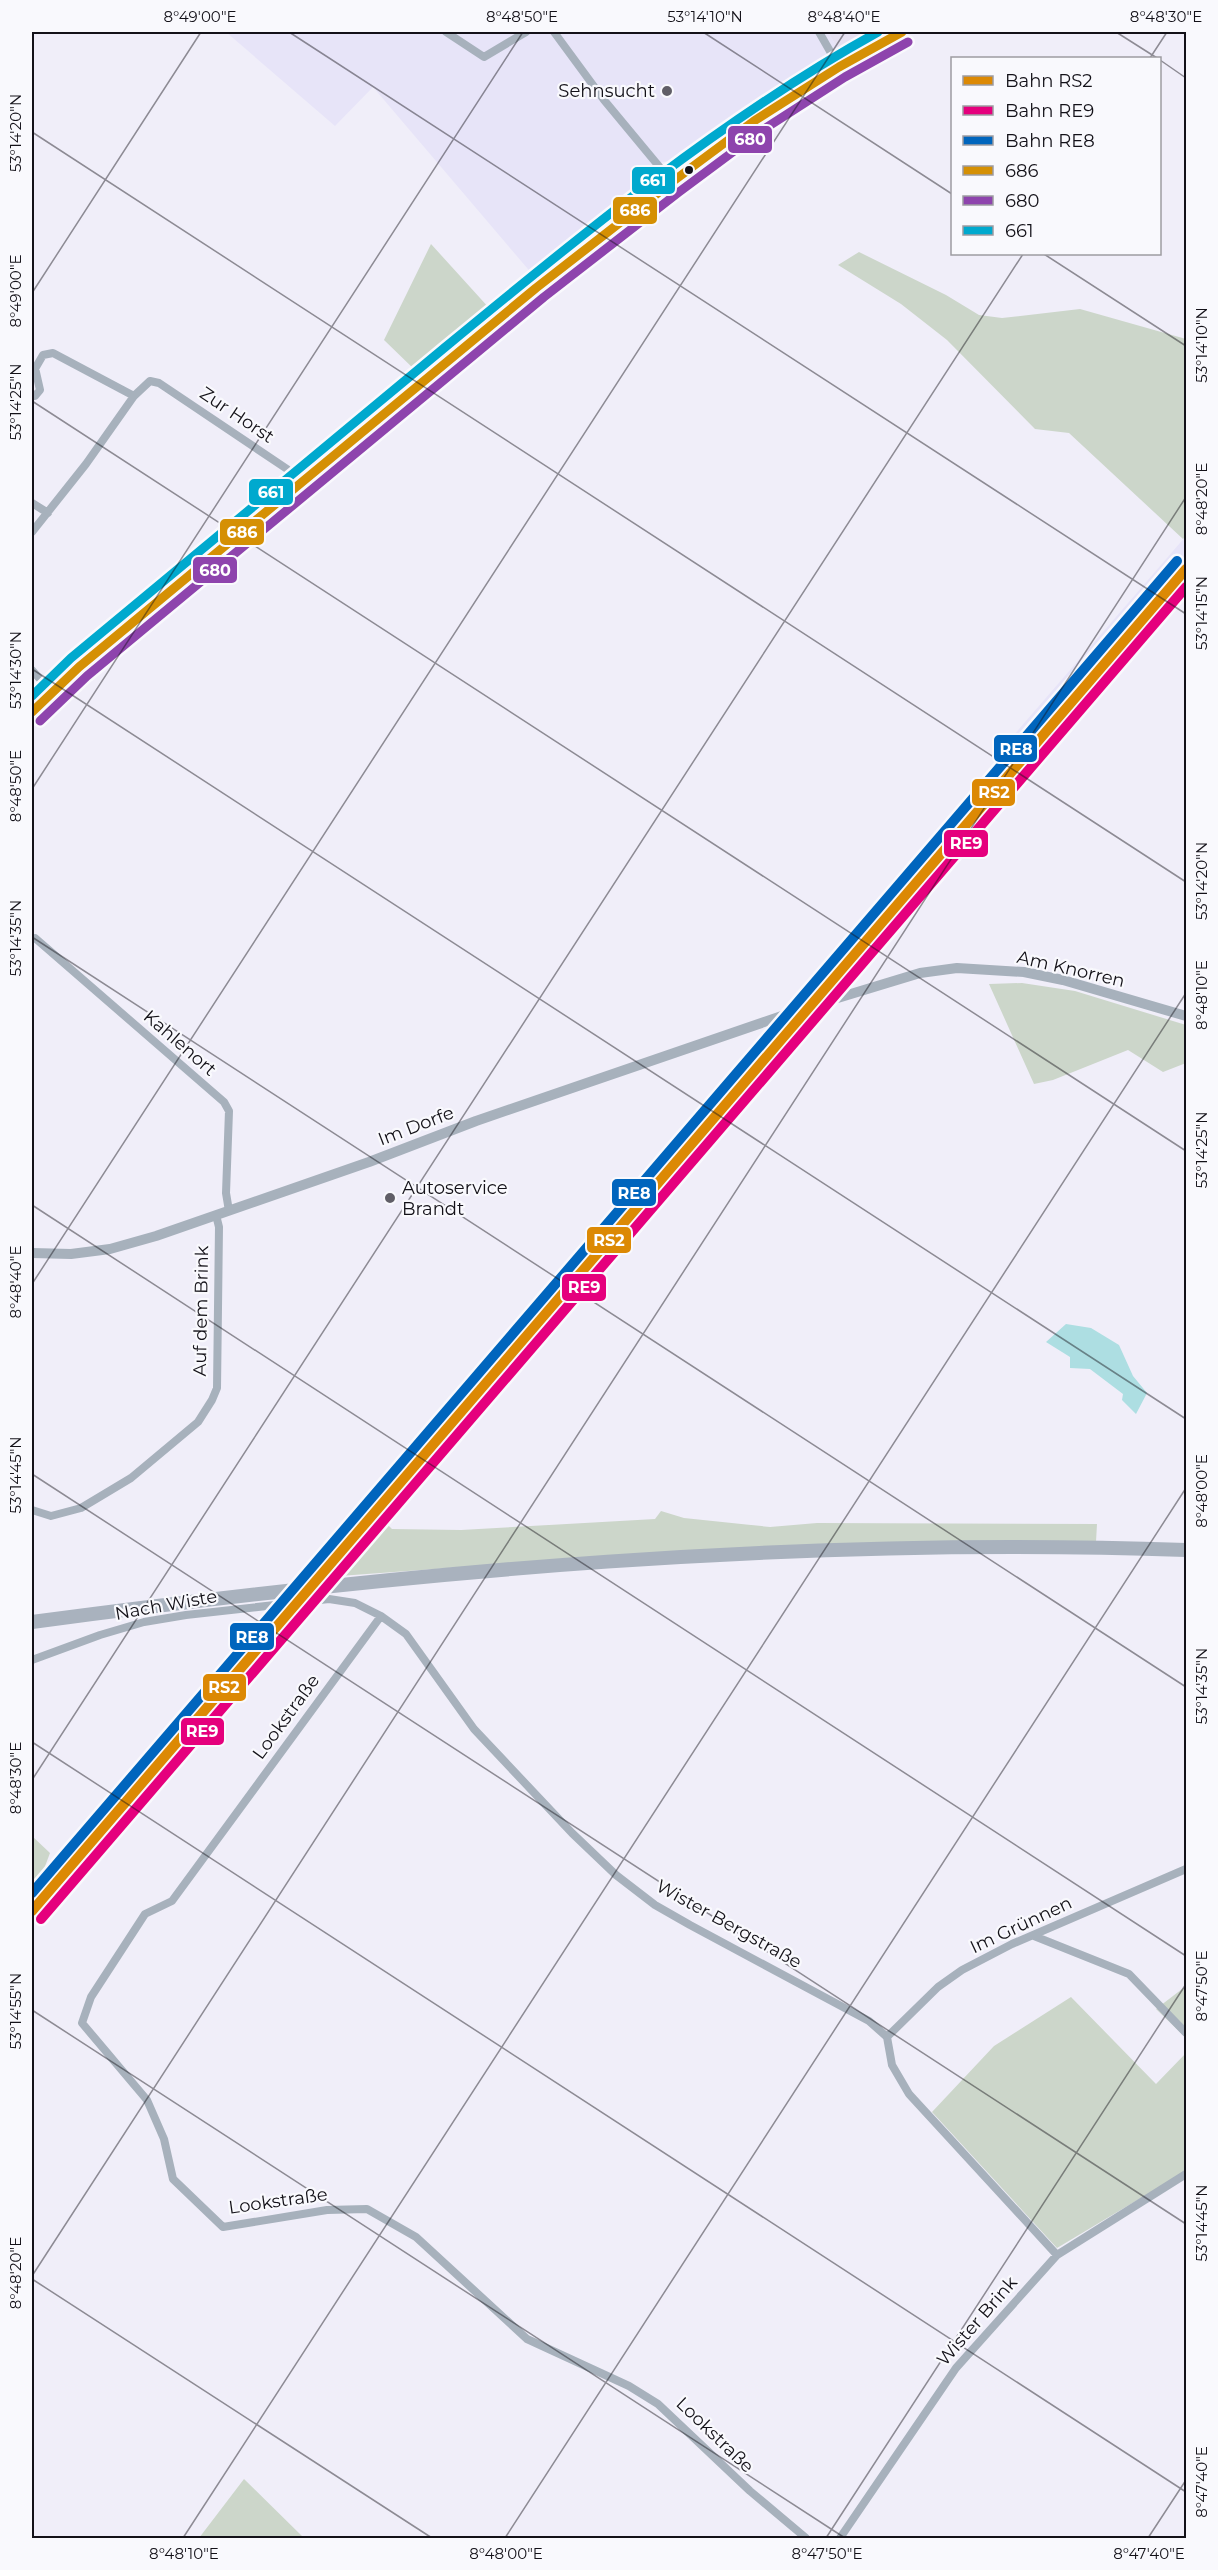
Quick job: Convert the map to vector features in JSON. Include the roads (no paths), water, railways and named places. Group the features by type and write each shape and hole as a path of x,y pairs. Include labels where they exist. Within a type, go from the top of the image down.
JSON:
{"main road":[{"path":"32,1622 289,1589 509,1568 768,1553 1065,1547 1186,1550"}],"street":[{"path":"446,32 484,57 525,32"},
{"path":"554,32 604,100 672,182"},
{"path":"819,32 839,67"},
{"path":"32,712 51,692 536,288 754,121 839,67 902,32"},
{"path":"32,396 40,390 33,371 43,356 53,353 134,396 32,532"},
{"name":"Zur Horst","path":"134,396 150,381 159,383 286,468 300,485"},
{"path":"32,503 48,513"},
{"path":"32,670 51,692"},
{"name":"Kahlenort","path":"32,939 34,938 224,1102 229,1111 226,1193 229,1210"},
{"name":"Am Knorren","path":"808,1007 920,973 957,968 1002,970 1044,976 1186,1016"},
{"name":"Im Dorfe","path":"32,1253 71,1254 110,1249 156,1236 808,1007"},
{"name":"Auf dem Brink","path":"32,1510 51,1516 81,1508 131,1478 198,1422 212,1400 217,1388 219,1227 216,1215"},
{"name":"Wister Bergstraße","path":"307,1602 329,1599 355,1603 381,1616 406,1634 474,1729 616,1875 655,1905 869,2021 887,2037"},
{"name":"Nach Wiste","path":"32,1660 100,1635 144,1622 186,1615 307,1602"},
{"name":"Lookstraße","path":"381,1616 172,1901 145,1914 91,1997 82,2024 147,2100 164,2139 173,2179 223,2227 327,2210 367,2208 416,2237 527,2339 629,2386 658,2404 750,2491 806,2538"},
{"name":"Im Grünnen","path":"887,2037 938,1987 972,1965 1012,1944 1186,1869"},
{"path":"1034,1936 1129,1974 1186,2033"},
{"path":"887,2037 892,2065 909,2094 1057,2255"},
{"name":"Wister Brink","path":"840,2538 956,2368 1057,2255 1186,2174"}],"water":[{"path":"1066,1324 1091,1328 1119,1345 1133,1376 1147,1393 1136,1414 1122,1400 1123,1394 1090,1369 1070,1368 1070,1357 1046,1342"}],"rail line":[{"name":"RE8","path":"32,1893 1177,561"},
{"name":"RS2","path":"32,1911 1186,569"},
{"name":"RE9","path":"41,1919 1186,587"}],"place":[{"name":"Sehnsucht","path":"667,91"},
{"name":"Autoservice Brandt","path":"390,1198"}]}
